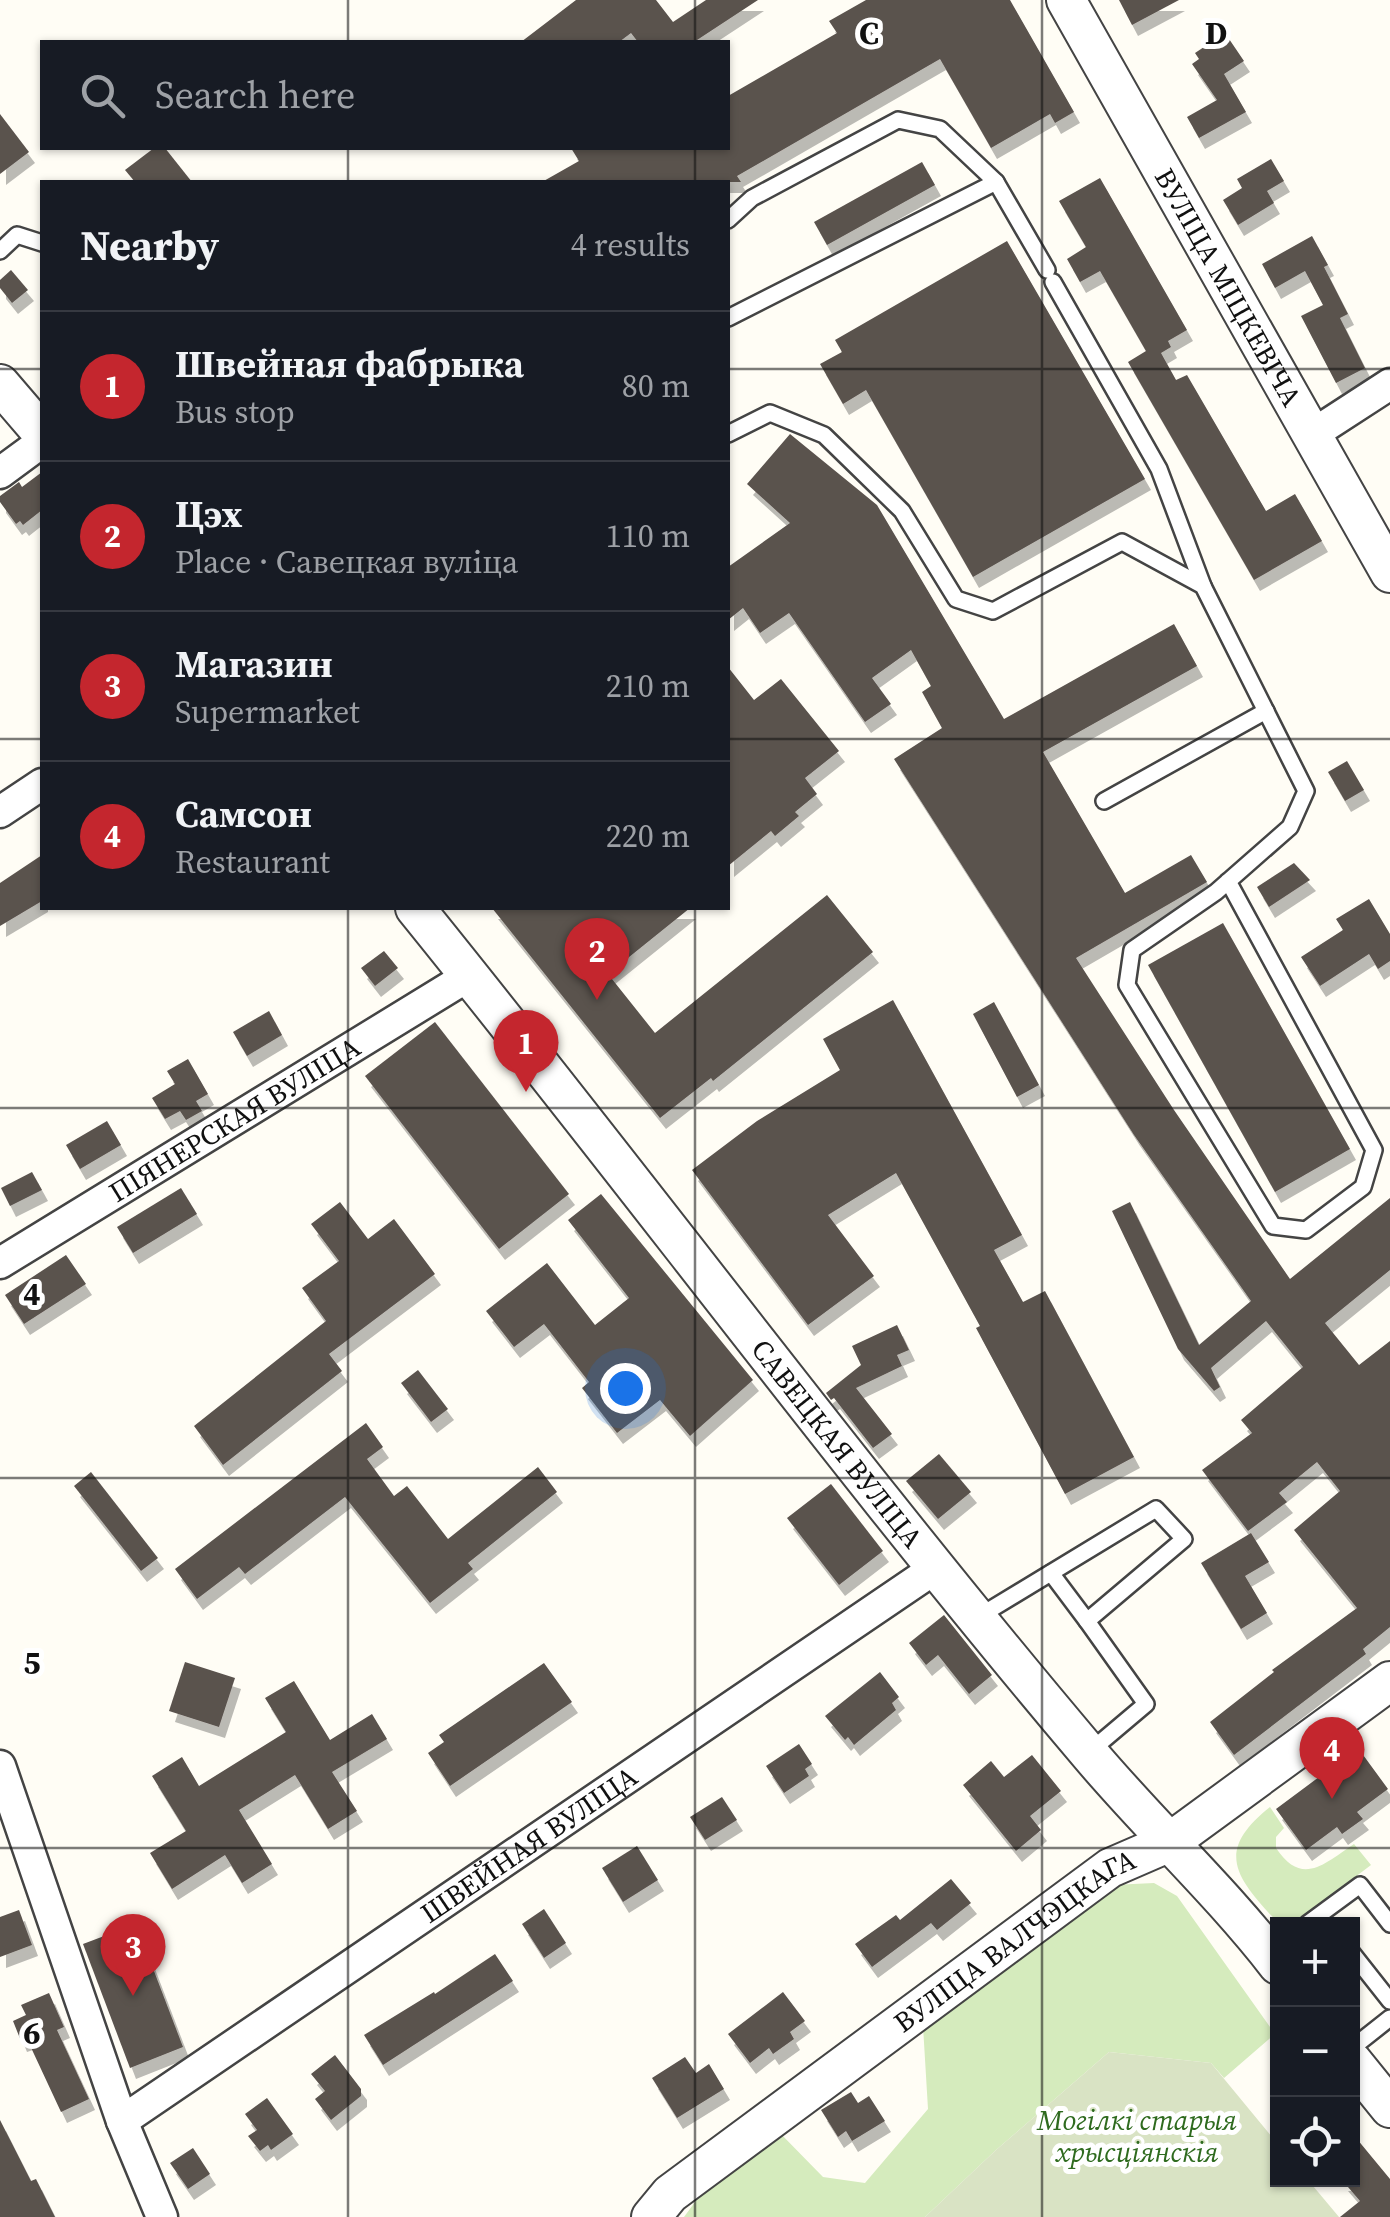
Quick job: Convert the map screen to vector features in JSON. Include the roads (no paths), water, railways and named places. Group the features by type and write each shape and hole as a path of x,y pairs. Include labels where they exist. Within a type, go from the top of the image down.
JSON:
{"street":[{"name":"ВУЛІЦА МІЦКЕВІЧА","path":"1066,0 1390,573"},
{"path":"0,384 40,431"},
{"path":"1313,434 1390,384"},
{"path":"0,473 40,443"},
{"path":"0,812 40,785"},
{"name":"САВЕЦКАЯ ВУЛІЦА","path":"417,910 936,1567 1088,1753 1270,1950"},
{"name":"ПІЯНЕРСКАЯ ВУЛІЦА","path":"0,1262 470,975"},
{"name":"ШВЕЙНАЯ ВУЛІЦА","path":"122,2121 936,1567"},
{"name":"ВУЛІЦА ВАЛЧЭЦКАГА","path":"651,2217 670,2194 1110,1868 1170,1842 1390,1680"},
{"path":"3,1782 122,2121 162,2217"},
{"path":"1360,2071 1390,2108"}],"lane":[{"path":"730,218 752,198 898,120 940,129 996,182 1050,276 1159,469 1203,586 1306,791 1290,827 1228,881 1132,950 1127,985 1273,1226 1306,1230 1363,1186 1374,1150 1228,881"},
{"path":"730,317 996,182"},
{"path":"0,251 18,235 40,243"},
{"path":"730,433 770,413 824,435 902,512 956,599 994,610 1122,542 1203,586"},
{"path":"1104,801 1266,711"},
{"path":"978,1617 1156,1509 1184,1540 1087,1621"},
{"path":"1050,1573 1146,1704 1088,1753"},
{"path":"1328,1917 1360,1885 1390,1924"},
{"path":"1360,1963 1390,2001"},
{"path":"1360,2042 1390,2018"}],"place":[{"name":"Цэх","path":"597,1000"},
{"name":"Швейная фабрыка","path":"526,1092"},
{"name":"Самсон","path":"1332,1799"},
{"name":"Магазин","path":"133,1996"}],"park label":[{"name":"Могілкі старыя хрысціянскія","path":"1137,2136"}]}
